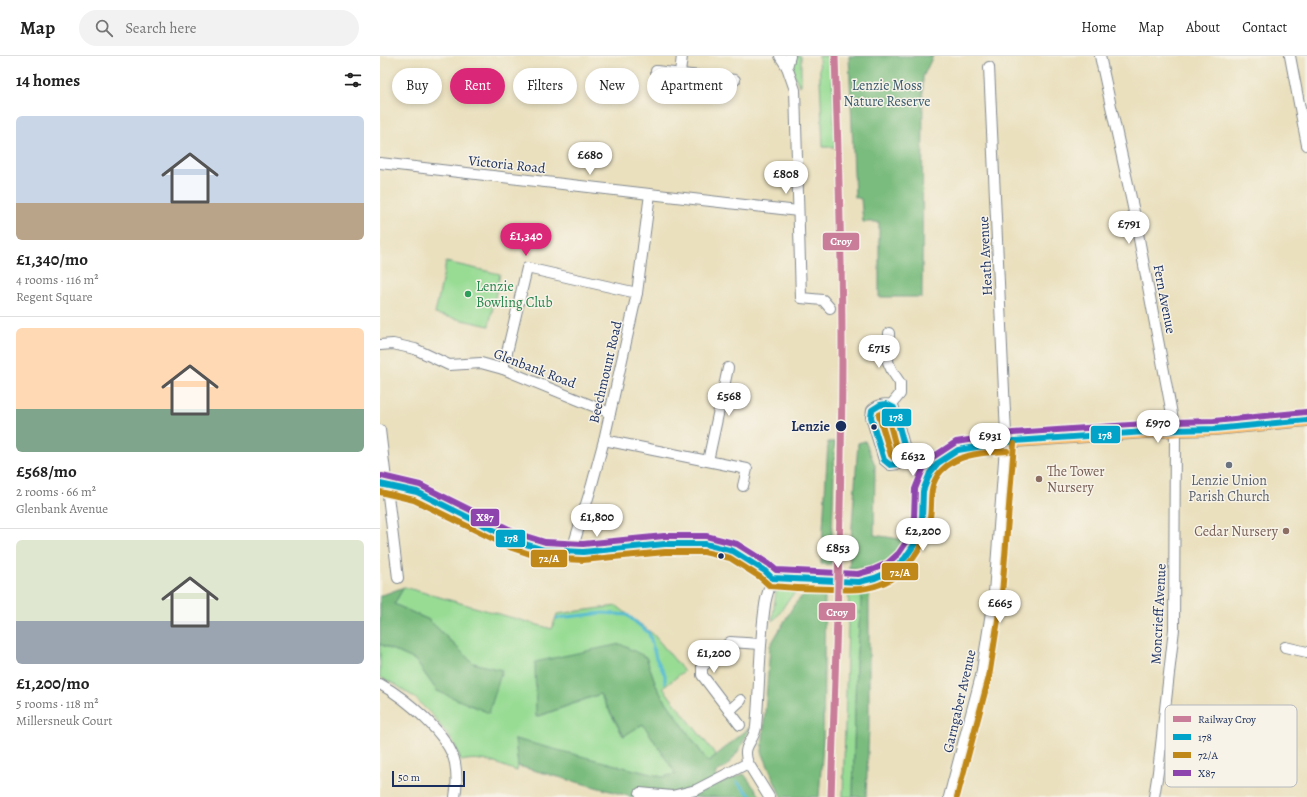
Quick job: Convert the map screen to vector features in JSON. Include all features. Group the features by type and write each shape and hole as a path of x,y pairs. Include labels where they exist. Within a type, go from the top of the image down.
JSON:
{"main road":[{"path":"383,485 417,492 516,541 544,550 571,553 665,544 705,544 733,551 765,571 772,578 859,582 875,578 893,570 905,558 914,545 922,520 923,491 930,472 938,463 958,450 1014,441 1175,430 1214,429 1307,420"}],"street":[{"path":"681,68 682,56"},
{"path":"780,56 787,67 795,90 801,298 823,300 830,308"},
{"path":"787,67 790,56"},
{"name":"Fern Avenue","path":"1100,56 1133,207 1175,430"},
{"path":"1290,56 1307,145"},
{"name":"Heath Avenue","path":"989,67 1006,443"},
{"name":"Victoria Road","path":"380,163 798,211"},
{"name":"Beechmount Road","path":"571,553 604,440 637,293 650,194"},
{"path":"503,368 527,268 637,293"},
{"path":"889,333 888,362 900,383 900,394 891,405"},
{"name":"Glenbank Road","path":"380,345 393,344 415,349 449,364 481,363 503,368 610,413"},
{"path":"708,461 728,368"},
{"path":"908,460 900,464 890,465 884,460 880,451 871,416 872,410 876,407 885,404 891,405 894,408 908,460 918,467 930,472"},
{"path":"380,430 383,485 398,578"},
{"name":"Moncrieff Avenue","path":"1165,705 1174,629 1175,430"},
{"path":"604,440 747,469 743,486"},
{"name":"Garngaber Avenue","path":"949,797 981,676 994,593 1006,443"},
{"path":"769,797 748,764 745,756 746,748 756,729 765,603 772,578"},
{"path":"740,725 702,676 702,667 730,642 761,644"},
{"path":"1285,647 1307,652"},
{"path":"380,684 411,705 427,720 443,740 452,754 455,763 455,797"},
{"path":"729,711 741,700"},
{"name":"Moncrieff Avenue","path":"1154,797 1165,709"},
{"path":"640,793 672,796 696,790 748,764"}],"green space":[{"path":"793,56 801,56 801,85 799,86 791,66"},
{"path":"819,56 832,56 835,147 823,147"},
{"name":"Lenzie Moss Nature Reserve","path":"849,56 933,56 923,77 922,297 879,297 879,222 863,222 861,199 855,197"},
{"name":"Lenzie Bowling Club","path":"446,262 500,274 489,326 435,314"},
{"path":"865,441 875,465 874,535 906,540 891,559 871,568 849,568 858,443"},
{"path":"828,442 835,442 831,565 821,564"},
{"path":"784,585 802,585 788,600 772,622 776,592"},
{"path":"811,586 825,586 823,742 819,797 781,797 762,752 770,646 794,605"},
{"path":"869,586 869,727 866,797 853,797 856,664 862,589"},
{"path":"404,587 552,629 557,614 617,606 653,634 684,671 663,688 716,755 708,762 658,690 646,657 537,717 600,694 623,736 643,724 676,774 662,777 515,740 518,766 517,771 483,760 476,759 461,761 454,743 432,715 415,698 396,685 380,677 380,644 415,660 437,691 502,671 473,663 429,620 394,604"},
{"path":"404,587 394,604 429,620 473,663 502,670 489,713 437,691 415,660 380,644 380,596"},
{"path":"849,589 862,589 856,664 853,797 843,797"},
{"path":"620,644 646,657 658,690 708,762 749,728 736,755 724,768 715,773 720,783 744,774 761,797 632,797 518,766 515,739 662,777 676,774 643,724 624,736 600,694 536,717 535,662"}],"waterway":[{"path":"557,618 604,613 627,615 649,633 656,658 665,675 665,683"},
{"path":"737,782 752,797"}],"rail line":[{"name":"Croy","path":"831,797 842,403 840,201 835,56"}],"transit line":[{"name":"178","path":"886,404 894,408 908,460 899,464 890,465 884,460 871,417 872,410 880,405 886,404"},
{"name":"X87","path":"382,476 420,485 519,534 545,542 583,544 664,536 706,536 737,544 776,570 858,574 888,563 899,553 907,541 914,519 915,489 923,469 933,457 956,442 1013,433 1174,422 1214,421 1306,412"},
{"name":"72/A","path":"883,413 887,413 898,455 893,457 891,455 879,416 883,413"},
{"name":"178","path":"380,484 417,492 516,541 544,550 583,552 665,544 705,544 733,551 765,571 772,578 859,582 875,578 893,570 905,558 914,545 922,520 923,491 930,473 938,463 958,450 1014,441 1175,430 1214,429 1307,420"},
{"name":"72/A","path":"957,797 989,677 1002,594 1014,444"},
{"name":"72/A","path":"380,492 414,500 512,548 542,558 583,560 665,552 704,552 730,558 760,577 770,586 808,589 861,589 886,582 906,567 913,558 920,547 929,523 932,490 936,477 941,471 948,465 963,457 980,453 1007,451"}],"place":[{"name":"Lenzie Bowling Club","path":"468,294"},
{"name":"Lenzie","path":"841,426"},
{"name":"Lenzie Union Parish Church","path":"1229,465"},
{"name":"The Tower Nursery","path":"1039,479"},
{"name":"Cedar Nursery","path":"1286,531"}]}
